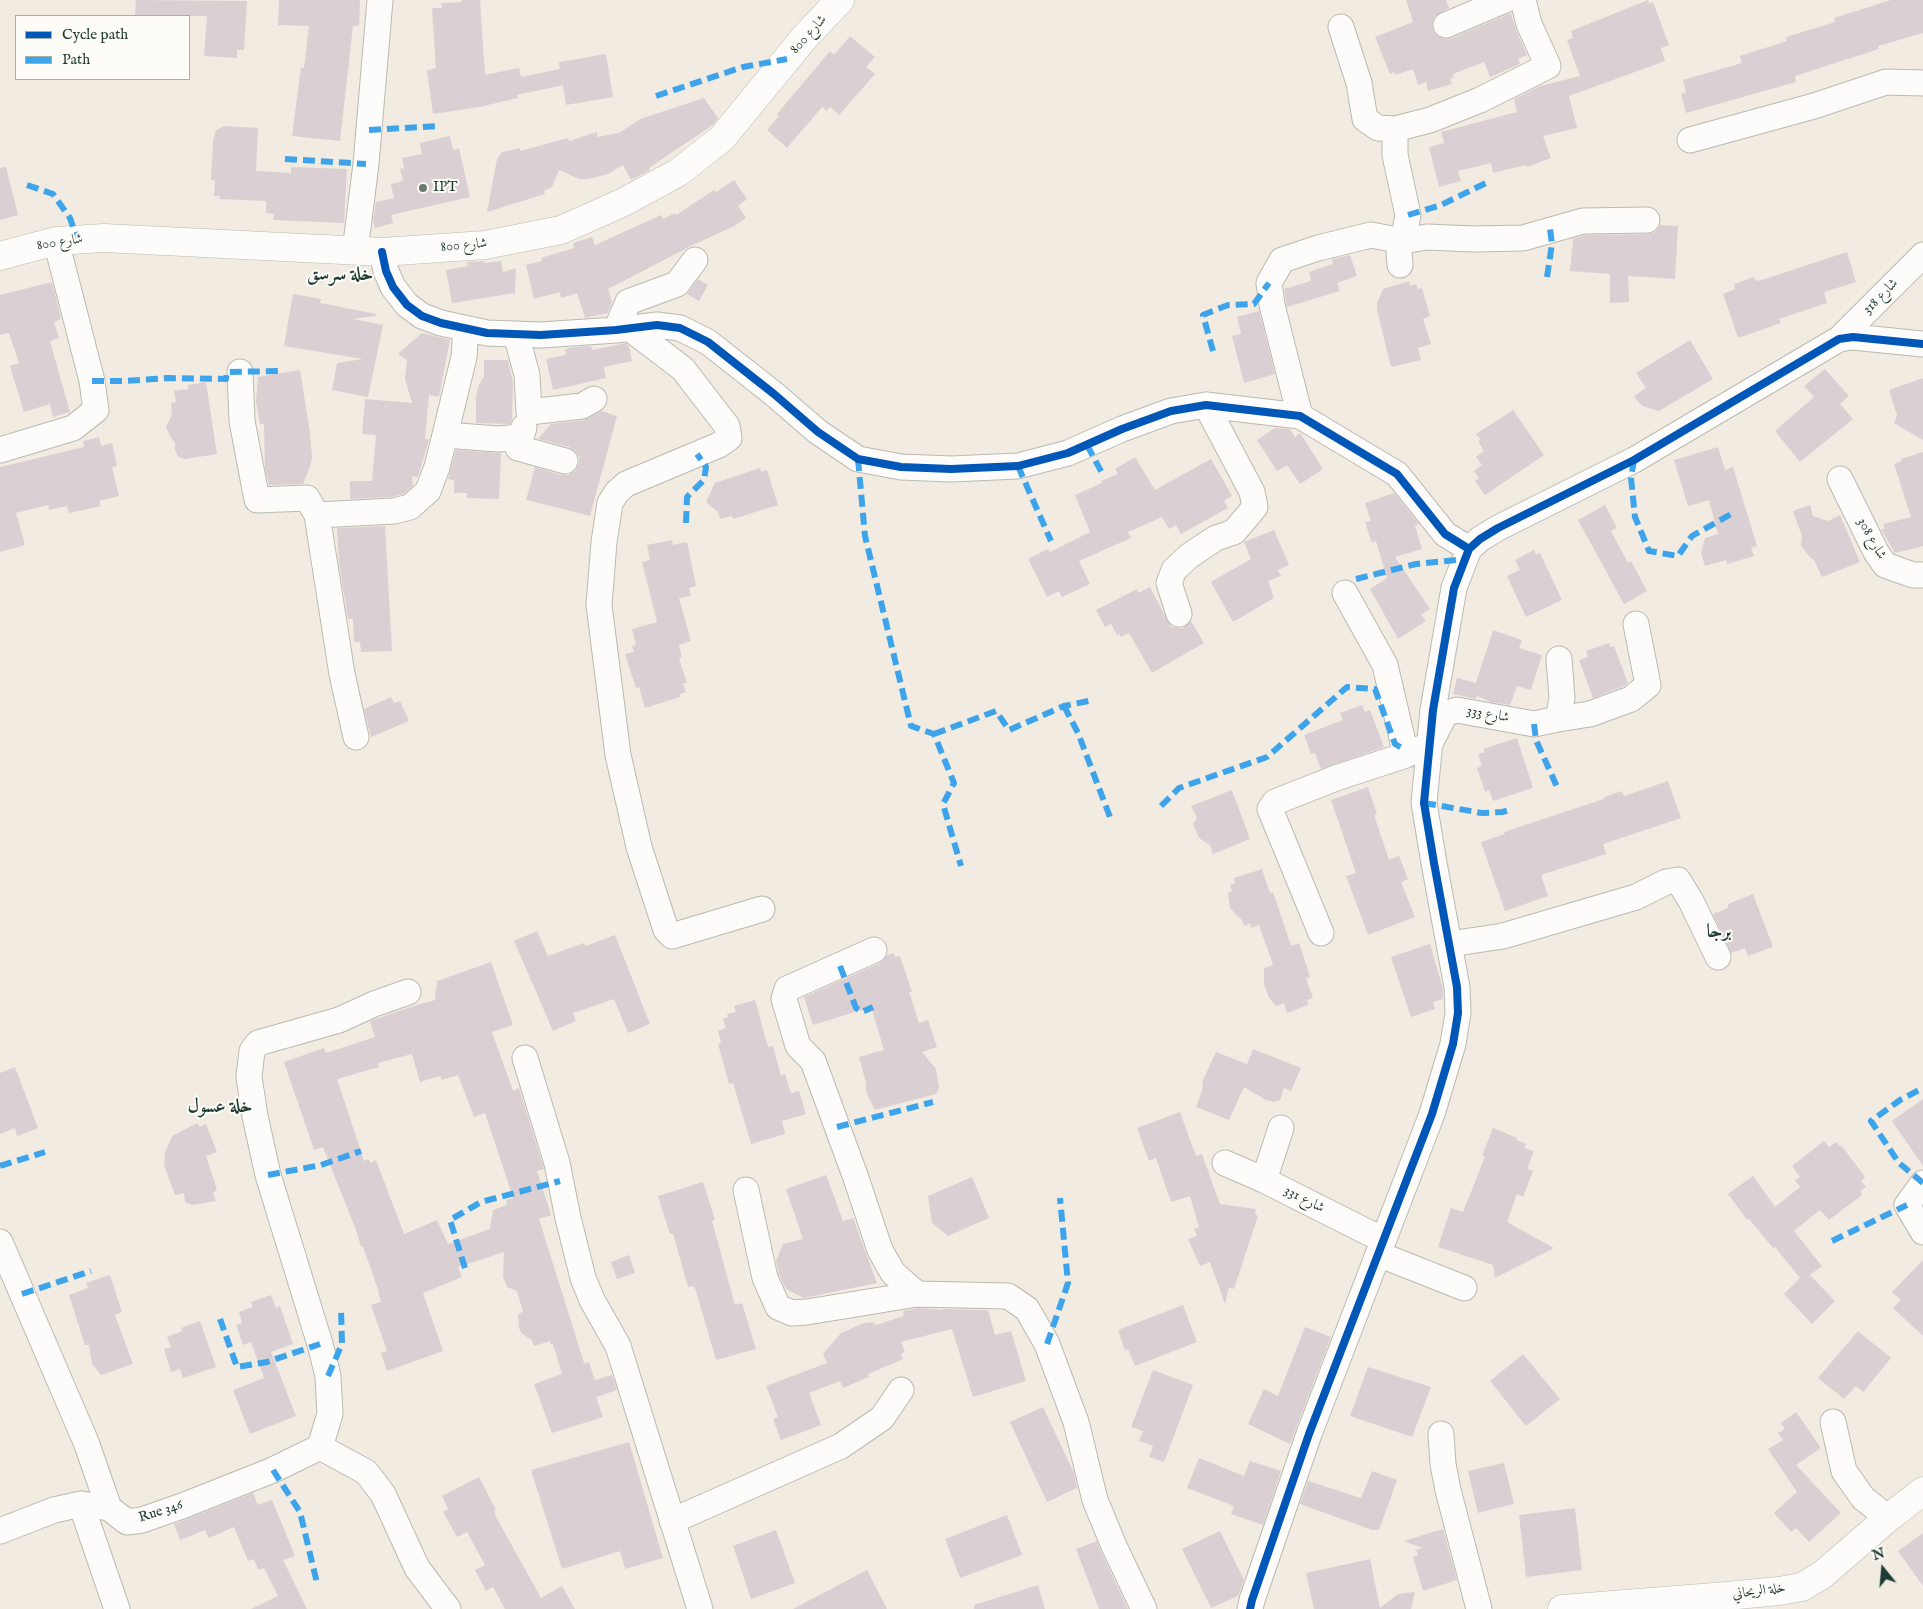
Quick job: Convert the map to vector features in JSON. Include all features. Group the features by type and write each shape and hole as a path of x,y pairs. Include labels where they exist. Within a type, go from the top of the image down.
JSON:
{"main road":[{"name":"شارع 800","path":"0,256 56,241 104,238 382,252 485,245 561,230 624,202 678,172 722,138 804,38 840,0"},
{"name":"خلة الريحاني","path":"1562,1609 1663,1605 1802,1587 1822,1575 1888,1518 1923,1491"}],"street":[{"path":"355,251 366,164 380,0"},
{"path":"1446,25 1505,0"},
{"path":"1341,27 1360,83 1365,119 1378,128 1395,129 1430,120 1480,100 1548,66 1529,24 1523,0"},
{"path":"1690,140 1814,106 1886,82 1923,83"},
{"path":"1395,129 1396,155 1408,215 1402,253"},
{"path":"1402,253 1427,237 1474,240 1523,238 1583,221 1646,220"},
{"path":"1300,416 1272,305 1269,283 1282,260 1318,248 1371,235 1402,253"},
{"path":"0,450 73,428 96,410 92,380 56,241"},
{"path":"382,252 386,270 393,287 406,305 422,316 441,323 487,333 541,335 657,325 680,328 708,342 774,394 818,432 858,459 901,467 951,469 1018,466 1068,453 1170,410 1206,405 1300,416 1397,474 1445,534 1469,549"},
{"name":"شارع 318","path":"1839,339 1923,255"},
{"path":"622,329 628,302 677,284 695,260"},
{"path":"317,515 394,511 410,507 428,492 437,467 464,357 466,329"},
{"path":"622,329 683,369 727,426 728,438 719,445 626,484 617,492 610,503 603,550 599,605 618,755 633,819 666,930 672,936 762,909"},
{"path":"516,334 527,375 529,412 518,448 566,461"},
{"path":"1250,1609 1309,1434 1432,1114 1453,1044 1458,1013 1457,987 1424,804 1433,710 1454,588 1469,549 1480,539 1498,528 1634,460 1839,339 1853,337 1921,341"},
{"path":"240,372 242,421 257,500 307,498 317,515 342,674 356,737"},
{"path":"529,412 582,406 594,399"},
{"path":"1180,614 1169,583 1174,570 1189,556 1216,538 1234,532 1255,507 1252,492 1206,405"},
{"path":"445,435 498,439 521,437"},
{"name":"شارع 308","path":"1840,479 1876,552 1885,565 1913,575 1923,575"},
{"path":"1345,593 1385,665 1406,755"},
{"name":"شارع 333","path":"1430,744 1444,714 1457,710 1534,724 1590,714 1631,699 1648,685 1636,624"},
{"path":"1558,720 1562,698 1559,659"},
{"path":"1322,933 1270,809 1275,802 1406,755 1430,744"},
{"path":"1450,944 1503,936 1636,897 1666,882 1678,880 1691,901 1718,957"},
{"path":"874,950 787,989 784,999 798,1046 813,1061 880,1250 893,1273 917,1294"},
{"path":"408,992 374,1004 339,1020 258,1043 252,1051 249,1077 255,1116 268,1175 328,1376 330,1414 320,1447 366,1472 383,1494 417,1568 448,1609"},
{"path":"525,1058 557,1163 583,1278 592,1300 618,1346 700,1609"},
{"path":"1264,1180 1281,1128"},
{"name":"شارع 331","path":"1224,1163 1264,1180 1381,1247 1464,1288"},
{"path":"1923,1183 1907,1205 1923,1232"},
{"path":"746,1190 765,1278 778,1307 792,1313 917,1294 1008,1296 1027,1309 1047,1344 1076,1422 1095,1500 1114,1546 1144,1609"},
{"path":"0,1242 86,1442 109,1508"},
{"path":"672,1520 841,1446 882,1418 901,1390"},
{"path":"1832,1422 1844,1471 1863,1498 1888,1518"},
{"path":"1441,1434 1443,1464 1448,1490 1478,1609"},
{"name":"Rue 346","path":"0,1531 54,1510 81,1504 109,1508 127,1522 142,1520 273,1470 320,1447"},
{"path":"81,1504 117,1609"}],"building":[{"path":"136,0 247,1 244,50 237,50 237,58 204,56 207,16 135,15"},
{"path":"279,0 360,0 359,26 353,26 340,141 292,136 301,67 304,68 309,26 278,25"},
{"path":"462,0 480,0 485,75 519,68 521,77 560,69 559,62 606,54 613,97 566,105 563,85 517,95 518,98 479,107 433,114 427,70 436,68 432,8 442,8 441,3 462,2"},
{"path":"1406,0 1446,0 1449,8 1435,16 1432,24 1433,31 1437,36 1444,39 1452,38 1511,13 1527,55 1518,59 1520,64 1490,77 1484,62 1453,74 1454,77 1450,79 1452,84 1428,91 1426,82 1418,85 1413,69 1396,75 1394,72 1390,74 1375,37 1413,22"},
{"path":"1648,0 1649,4 1653,2 1669,45 1661,48 1665,61 1569,96 1577,128 1543,136 1551,158 1527,167 1526,165 1493,173 1491,163 1458,171 1461,181 1439,187 1429,147 1444,143 1441,132 1517,112 1514,99 1540,86 1580,76 1567,40 1573,38 1571,31"},
{"path":"1891,0 1923,0 1923,33 1878,46 1879,49 1795,76 1796,82 1686,113 1681,94 1686,92 1683,80 1742,63 1740,56 1787,41 1786,37 1835,22 1834,18"},
{"path":"850,36 875,57 866,67 875,74 839,115 830,107 827,111 822,107 787,148 767,130 779,116 777,114 830,51 834,55"},
{"path":"704,98 718,118 714,124 649,168 650,170 631,180 623,165 608,174 588,179 579,179 559,170 552,187 544,191 545,194 487,212 497,159 502,152 520,148 520,151 568,138 569,141 597,132 597,137 619,133 640,119"},
{"path":"225,126 258,128 256,171 291,173 291,167 347,169 344,223 273,220 274,214 266,213 266,201 219,199 220,196 214,196 215,180 211,180 213,141 216,130"},
{"path":"450,136 453,150 459,148 470,197 391,215 393,223 375,228 373,221 376,202 394,198 391,184 403,181 400,169 404,168 402,158 422,154 420,143"},
{"path":"6,167 18,215 0,220 0,168"},
{"path":"734,180 747,199 738,206 746,218 734,226 608,289 612,302 608,313 585,318 577,293 561,298 560,292 534,299 526,265 542,261 541,258 574,248 573,243 592,237 595,245 661,215 663,219 675,213 676,215 714,190 716,192"},
{"path":"1660,225 1678,226 1675,279 1628,276 1629,302 1610,303 1610,274 1570,271 1573,239 1585,235 1648,234 1655,232"},
{"path":"1847,252 1856,282 1824,292 1827,303 1779,319 1781,323 1738,338 1723,294 1735,289 1734,284 1754,277 1756,281 1765,279"},
{"path":"1350,255 1357,276 1337,283 1340,291 1287,307 1284,289 1311,281 1309,272 1333,264 1332,259"},
{"path":"484,261 485,263 501,261 503,272 516,268 515,293 452,303 446,270 468,266 467,262"},
{"path":"698,279 708,285 699,301 687,294"},
{"path":"1409,281 1410,286 1416,284 1418,289 1422,288 1430,316 1423,319 1431,344 1418,348 1421,360 1391,367 1377,303 1383,289"},
{"path":"52,282 61,319 54,322 59,338 50,341 70,412 53,417 50,404 24,412 10,366 19,363 9,333 0,335 0,295"},
{"path":"293,294 321,299 320,303 376,314 376,316 353,319 383,325 368,397 332,390 337,363 363,359 284,346"},
{"path":"1259,311 1275,374 1244,383 1232,336 1241,334 1237,317"},
{"path":"422,333 450,340 439,397 429,395 425,439 429,439 418,477 412,476 413,486 403,494 392,497 350,499 350,481 372,481 376,435 362,434 365,399 412,403 405,379 407,360 398,354"},
{"path":"1690,340 1713,379 1659,411 1642,406 1634,396 1646,388 1636,373"},
{"path":"626,343 629,346 632,361 604,367 606,378 553,390 546,359 566,355 565,349 575,347 591,346 592,350"},
{"path":"484,360 508,360 513,383 512,420 510,424 476,423 476,397 478,387 484,376"},
{"path":"1825,369 1849,396 1840,404 1853,419 1800,462 1775,431 1814,397 1804,386"},
{"path":"300,370 310,433 312,458 310,467 303,484 269,485 265,468 264,424 260,424 256,402 258,377"},
{"path":"1923,378 1923,440 1894,423 1897,415 1889,390"},
{"path":"206,382 217,454 185,459 178,457 175,443 166,427 172,415 171,403 176,402 174,391 188,389 188,385"},
{"path":"1513,410 1544,455 1485,495 1475,481 1479,478 1474,471 1482,465 1476,457 1484,451 1478,441 1481,440 1476,434"},
{"path":"601,411 617,416 590,516 526,500 535,467 561,475 568,475 575,471 579,464 579,457 569,447 538,439 551,424 584,420"},
{"path":"1275,428 1290,429 1295,437 1300,433 1323,469 1300,484 1287,465 1277,471 1257,440"},
{"path":"99,437 101,446 112,443 117,466 112,467 119,496 99,501 101,506 69,513 67,506 49,510 48,505 16,513 25,545 0,552 0,467 84,447 83,441"},
{"path":"1718,447 1725,470 1733,467 1757,546 1751,548 1754,556 1727,564 1726,560 1705,566 1701,553 1705,538 1718,534 1709,500 1688,506 1674,460"},
{"path":"456,450 501,453 499,499 467,498 467,493 454,493 454,480 448,479"},
{"path":"1923,452 1923,546 1895,553 1881,529 1885,529 1883,524 1911,517 1894,464 1902,461 1901,459"},
{"path":"1135,457 1155,490 1211,459 1232,496 1224,501 1228,508 1181,534 1176,525 1169,529 1162,517 1128,532 1131,538 1079,561 1090,584 1062,597 1059,591 1047,597 1028,559 1048,549 1050,552 1090,532 1075,495 1118,474 1115,469"},
{"path":"760,468 761,472 767,470 778,505 733,519 732,516 720,519 718,512 706,502 715,483"},
{"path":"1394,493 1419,524 1415,526 1422,549 1395,557 1430,609 1421,615 1426,621 1398,639 1370,589 1387,578 1376,541 1372,543 1365,522 1371,521 1365,503"},
{"path":"1605,505 1617,528 1611,531 1628,563 1631,561 1647,591 1624,604 1578,520"},
{"path":"1810,505 1813,516 1828,521 1840,515 1860,562 1822,577 1814,560 1801,546 1802,536 1793,511"},
{"path":"385,526 392,651 361,652 360,642 354,642 353,619 348,619 339,563 337,528"},
{"path":"1274,530 1289,565 1278,570 1281,576 1268,581 1274,598 1233,622 1211,582 1251,559 1244,542"},
{"path":"672,540 673,545 687,542 696,586 689,588 691,596 679,598 691,641 679,645 682,657 679,658 687,683 683,683 686,692 680,694 680,697 645,708 639,687 636,688 625,654 634,652 632,646 636,645 632,629 657,622 642,562 650,560 647,545"},
{"path":"1534,550 1536,555 1540,553 1562,600 1526,617 1507,576 1520,570 1515,560"},
{"path":"1150,587 1171,627 1183,628 1191,621 1204,643 1152,673 1129,633 1121,637 1119,634 1117,635 1111,624 1105,627 1096,610 1137,589 1138,593"},
{"path":"1493,630 1522,640 1519,648 1542,655 1531,690 1517,686 1510,705 1491,702 1477,696 1476,699 1453,694 1457,678 1476,683"},
{"path":"1609,643 1610,647 1614,646 1628,683 1593,698 1579,660 1588,657 1586,651"},
{"path":"391,697 394,703 400,701 409,721 371,737 364,709"},
{"path":"1362,705 1365,712 1370,710 1384,747 1321,769 1315,753 1311,754 1304,735 1343,720 1340,713"},
{"path":"1517,738 1533,788 1493,801 1489,790 1485,792 1477,768 1482,766 1478,754 1485,752 1483,749"},
{"path":"1668,781 1681,818 1603,844 1606,854 1541,875 1548,896 1505,911 1481,842 1505,834 1504,832 1604,799 1604,797 1622,791 1624,796"},
{"path":"1368,787 1377,814 1374,815 1389,860 1399,856 1408,879 1401,882 1415,917 1368,935 1346,876 1356,873 1331,800"},
{"path":"1232,790 1250,839 1213,854 1210,845 1199,838 1193,824 1197,818 1191,806"},
{"path":"1262,869 1270,893 1273,892 1291,946 1299,943 1310,977 1306,978 1313,998 1307,1000 1308,1005 1287,1013 1284,1003 1276,1006 1269,998 1264,984 1264,968 1273,965 1259,925 1251,928 1250,923 1244,926 1242,920 1230,908 1228,893 1232,891 1230,885 1235,883 1234,878"},
{"path":"1753,894 1773,947 1748,956 1745,948 1731,953 1713,914 1728,908 1728,904"},
{"path":"537,931 548,956 584,943 586,946 615,935 650,1024 628,1033 614,999 573,1013 576,1021 553,1031 514,941"},
{"path":"1430,944 1443,989 1443,999 1433,1002 1435,1009 1411,1017 1391,957"},
{"path":"894,953 895,957 900,956 912,992 909,992 919,1023 928,1020 937,1047 922,1052 936,1069 939,1087 936,1094 875,1110 866,1092 866,1083 859,1057 884,1050 871,1007 813,1025 804,997 880,963 887,955"},
{"path":"491,962 513,1025 492,1032 513,1091 519,1088 544,1169 537,1171 551,1215 539,1219 584,1363 589,1362 595,1380 612,1375 617,1390 596,1397 603,1417 552,1433 534,1384 562,1374 553,1344 551,1345 550,1341 534,1346 532,1340 522,1334 519,1328 518,1314 523,1312 517,1291 507,1287 503,1277 504,1252 458,1267 462,1277 423,1293 443,1351 387,1371 381,1353 387,1351 371,1305 381,1302 379,1292 323,1147 314,1150 284,1062 324,1048 326,1053 375,1037 370,1021 435,1000 437,981","holes":["412,1054 420,1082 440,1076 442,1080 458,1075 474,1117 485,1113 513,1198 506,1200 507,1205 493,1210 490,1229 448,1244 437,1220 404,1234 376,1160 370,1163 369,1159 364,1161 337,1079 379,1067 378,1063"]},
{"path":"755,1000 768,1047 773,1046 781,1076 785,1074 790,1091 792,1093 799,1091 806,1114 782,1121 785,1134 751,1144 733,1083 729,1084 718,1044 721,1043 718,1031 726,1028 723,1019 728,1017 727,1014 736,1012 734,1006"},
{"path":"1253,1049 1301,1068 1291,1091 1284,1088 1280,1100 1274,1102 1266,1100 1244,1087 1229,1120 1196,1107 1202,1091 1203,1080 1216,1052 1247,1064"},
{"path":"15,1067 38,1128 17,1136 15,1128 0,1134 0,1073"},
{"path":"1923,1099 1923,1166 1892,1121"},
{"path":"1180,1112 1196,1156 1202,1154 1220,1204 1256,1209 1255,1214 1258,1216 1234,1289 1229,1287 1225,1304 1210,1262 1200,1266 1188,1239 1197,1236 1194,1229 1199,1227 1190,1196 1171,1202 1156,1158 1149,1161 1137,1128"},
{"path":"197,1123 200,1127 206,1124 217,1152 206,1156 217,1190 213,1193 216,1201 192,1205 185,1202 184,1193 175,1195 164,1165 165,1153 172,1136"},
{"path":"1493,1128 1517,1138 1516,1140 1526,1144 1524,1148 1534,1151 1527,1169 1533,1171 1523,1197 1517,1194 1507,1222 1554,1248 1495,1278 1493,1265 1438,1247 1451,1208 1463,1212 1485,1157 1482,1156"},
{"path":"1824,1141 1829,1147 1836,1142 1841,1145 1865,1177 1861,1181 1866,1187 1860,1191 1862,1195 1829,1220 1820,1210 1794,1231 1822,1266 1810,1275 1835,1301 1812,1324 1784,1294 1800,1278 1775,1247 1773,1248 1749,1219 1747,1220 1728,1194 1753,1176 1775,1207 1800,1187 1795,1180 1800,1177 1792,1166"},
{"path":"826,1175 843,1221 853,1218 877,1283 804,1298 786,1289 779,1274 776,1261 783,1244 803,1239 786,1189"},
{"path":"972,1177 989,1218 948,1236 932,1223 928,1196"},
{"path":"703,1182 715,1220 712,1221 735,1305 742,1303 756,1349 716,1360 696,1291 694,1286 688,1287 673,1233 670,1234 658,1196"},
{"path":"629,1255 635,1273 617,1279 611,1262"},
{"path":"1923,1260 1923,1336 1893,1308 1901,1300 1892,1292"},
{"path":"110,1275 122,1312 115,1315 133,1364 101,1375 92,1364 89,1345 85,1345 69,1295 88,1288 86,1283"},
{"path":"271,1295 276,1308 280,1306 293,1344 271,1352 296,1416 250,1434 233,1390 264,1378 251,1342 243,1345 236,1325 242,1323 239,1312 253,1307 251,1302"},
{"path":"1183,1305 1197,1342 1135,1366 1128,1349 1125,1350 1118,1330"},
{"path":"918,1308 988,1310 995,1335 1011,1331 1026,1381 973,1397 952,1329 901,1342 905,1352 901,1354 903,1359 868,1374 869,1377 843,1388 840,1381 809,1393 821,1425 781,1440 773,1419 778,1417 766,1386 827,1363 823,1354 841,1333 864,1323 873,1322 876,1325 904,1316 903,1311"},
{"path":"200,1321 216,1367 183,1378 180,1369 171,1372 164,1349 171,1347 167,1337 182,1331 181,1328"},
{"path":"1305,1327 1331,1337 1290,1444 1248,1424 1264,1389 1278,1396"},
{"path":"1858,1331 1891,1358 1863,1392 1856,1386 1844,1399 1818,1378"},
{"path":"1523,1354 1560,1399 1526,1426 1490,1381"},
{"path":"1368,1367 1431,1387 1412,1437 1350,1416"},
{"path":"1153,1370 1193,1385 1164,1462 1149,1457 1153,1446 1139,1441 1143,1431 1131,1427"},
{"path":"1043,1407 1074,1473 1077,1488 1047,1502 1010,1422"},
{"path":"1796,1412 1821,1448 1796,1465 1841,1513 1809,1542 1796,1528 1791,1532 1774,1513 1797,1492 1768,1449 1783,1440 1778,1433 1785,1429 1781,1423"},
{"path":"629,1442 663,1558 625,1569 620,1551 562,1569 531,1470"},
{"path":"1199,1458 1244,1476 1250,1461 1281,1471 1263,1525 1231,1514 1234,1506 1187,1488"},
{"path":"1504,1463 1514,1504 1478,1513 1468,1471"},
{"path":"1372,1471 1397,1480 1379,1530 1372,1530 1300,1504 1308,1481 1361,1498"},
{"path":"479,1477 496,1510 494,1511 496,1517 541,1598 562,1586 575,1609 505,1609 493,1587 486,1591 475,1570 485,1565 467,1532 457,1537 443,1512 448,1509 442,1496"},
{"path":"253,1493 258,1505 272,1500 295,1556 283,1560 307,1609 251,1609 278,1596 264,1568 258,1570 254,1559 248,1561 234,1527 209,1538 205,1530 180,1540 174,1524"},
{"path":"1575,1508 1582,1570 1526,1577 1519,1515"},
{"path":"1007,1515 1022,1555 960,1578 945,1539"},
{"path":"1443,1529 1457,1580 1423,1591 1413,1557 1418,1555 1416,1550 1423,1548 1404,1541"},
{"path":"776,1530 795,1583 751,1599 733,1546"},
{"path":"1220,1531 1244,1580 1238,1596 1211,1608 1182,1549"},
{"path":"1923,1533 1923,1586 1898,1551"},
{"path":"1097,1541 1128,1609 1099,1609 1076,1549"},
{"path":"1370,1559 1380,1608 1398,1594 1415,1592 1411,1609 1314,1609 1306,1573"},
{"path":"867,1570 887,1609 793,1609"},
{"path":"1038,1585 1045,1609 974,1609 974,1605"}],"marked path":[{"path":"656,96 743,67 787,59"},
{"path":"369,130 440,126"},
{"path":"285,159 366,164"},
{"path":"1408,215 1441,205 1490,181"},
{"path":"27,185 53,194 70,218 77,239"},
{"path":"1547,277 1552,244 1550,229"},
{"path":"1213,351 1203,315 1228,305 1254,304 1269,283"},
{"path":"92,381 168,378 226,379 227,372 281,371"},
{"path":"1087,445 1102,473"},
{"path":"686,523 687,497 704,480 706,467 697,454"},
{"path":"858,459 865,536 911,726 934,734 954,783 943,804 961,866"},
{"path":"1634,460 1631,478 1635,517 1649,551 1678,556 1692,536 1733,513"},
{"path":"1018,466 1051,541"},
{"path":"1356,579 1416,564 1465,559"},
{"path":"1161,806 1179,788 1267,757 1347,687 1375,689 1395,744 1404,749"},
{"path":"934,734 996,711 1009,730 1064,706 1093,700"},
{"path":"1064,706 1078,733 1110,817"},
{"path":"1534,724 1536,740 1558,789"},
{"path":"1424,803 1482,813 1510,810"},
{"path":"840,966 856,1008 862,1012 873,1007"},
{"path":"1923,1088 1900,1100 1871,1121 1899,1163 1923,1183"},
{"path":"837,1127 933,1102"},
{"path":"268,1175 321,1165 361,1151"},
{"path":"0,1166 45,1152"},
{"path":"465,1268 450,1220 481,1202 560,1181"},
{"path":"1047,1344 1068,1283 1060,1198"},
{"path":"1832,1241 1907,1205"},
{"path":"22,1294 91,1271"},
{"path":"328,1376 342,1344 341,1308"},
{"path":"220,1319 237,1367 267,1362 320,1344"},
{"path":"273,1470 300,1512 317,1583"}],"cycle path":[{"path":"382,252 386,271 393,287 407,305 422,316 441,323 487,333 541,335 657,325 680,328 708,342 774,394 818,432 858,459 901,467 951,469 1018,466 1068,453 1122,429 1171,411 1206,405 1300,416 1397,474 1445,534 1469,549 1480,539 1498,528 1634,460 1839,339 1853,337 1923,344"},
{"path":"1250,1609 1309,1434 1432,1114 1453,1044 1458,1013 1457,987 1424,803 1433,710 1454,588 1469,549"}],"place":[{"name":"IPT","path":"423,188"}],"district":[{"name":"خلة سرسق","path":"340,276"},
{"name":"برجا","path":"1719,933"},
{"name":"خلة عسول","path":"220,1108"}]}
